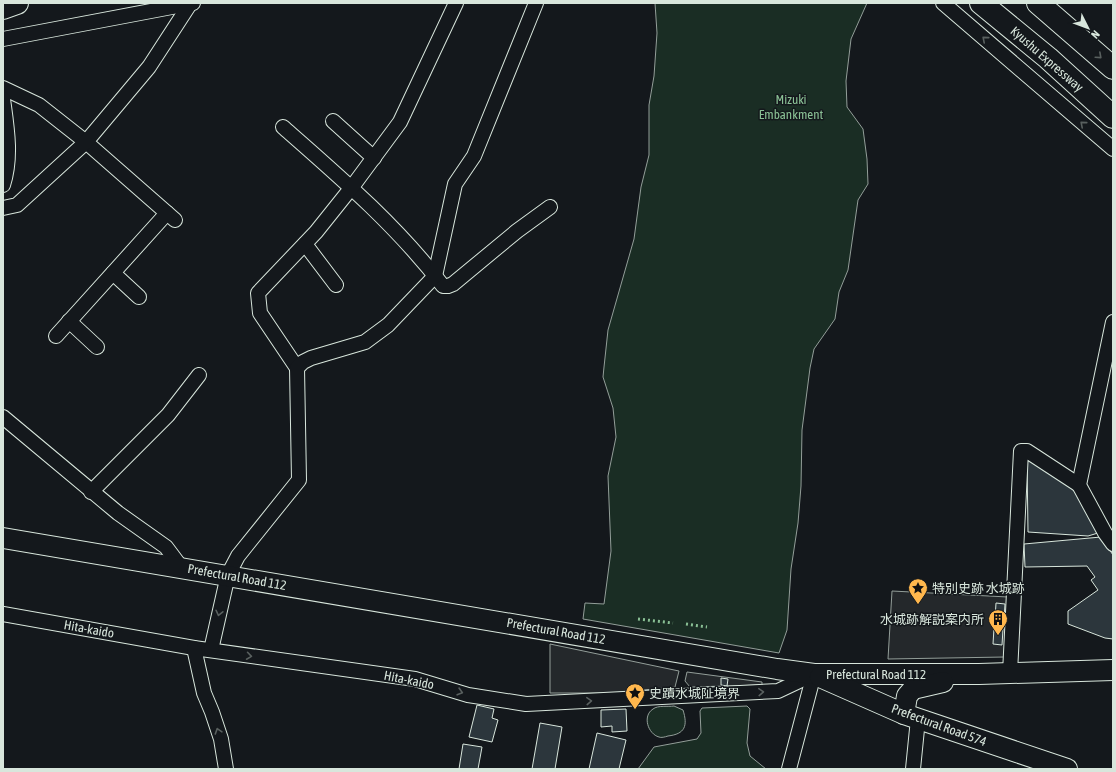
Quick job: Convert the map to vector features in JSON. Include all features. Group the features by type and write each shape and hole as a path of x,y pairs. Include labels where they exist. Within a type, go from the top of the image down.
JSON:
{"highway":[{"path":"3,8 18,3"},
{"name":"Kyushu Expressway","path":"981,3 1048,58 1113,117"},
{"path":"1038,3 1113,68"}],"main road":[{"name":"Prefectural Road 112","path":"3,538 814,674 979,674 1113,670"},
{"name":"Prefectural Road 574","path":"814,674 911,717 1067,769"},
{"path":"911,717 907,696 913,689 979,674"}],"street":[{"path":"211,650 228,575 238,556 299,480 297,368 260,313 258,293 316,232 352,187 400,122 456,3"},
{"path":"297,368 303,362 311,358 366,342 388,326 435,276 455,184 474,156 536,3"},
{"path":"943,3 1113,149"},
{"path":"3,39 191,4"},
{"path":"3,208 17,205 86,142 149,67 191,4"},
{"path":"3,88 39,106 86,142 171,216 113,273 56,336"},
{"path":"3,99 9,138 9,158 3,185"},
{"path":"333,121 374,158"},
{"path":"283,127 352,187 384,218 444,286 453,284 550,207"},
{"path":"305,244 336,285"},
{"path":"113,273 139,297"},
{"path":"69,321 97,347"},
{"path":"1079,485 1113,322"},
{"path":"91,492 168,415 199,375"},
{"path":"3,417 91,492 166,547 181,567"},
{"path":"1010,673 1022,451 1027,451 1079,485 1105,533 1113,544"},
{"name":"Hita-kaido","path":"3,614 194,648 415,679 468,695 526,704 778,691 814,674"},
{"path":"194,648 204,693 221,739 226,769"},
{"path":"790,769 814,674"},
{"path":"911,717 913,769"}],"green space":[{"name":"Mizuki Embankment","path":"655,3 867,3 851,39 846,81 847,107 863,129 867,159 868,184 858,200 848,270 839,292 835,319 814,349 810,368 802,430 801,486 798,523 791,569 787,630 779,653 583,619 585,603 604,604 611,551 608,476 616,437 613,408 603,377 608,330 634,239 641,187 649,155 649,105 654,76 657,33"},
{"path":"674,706 683,710 685,721 684,728 682,731 674,735 661,737 655,735 649,729 647,720 650,712 658,707"},
{"path":"747,706 750,709 747,743 750,756 766,769 638,769 654,747 697,739 701,733 700,711 702,708"}],"shaded area":[{"path":"892,591 1008,597 1005,657 888,659"},
{"path":"550,644 679,671 675,687 612,693 550,693"},
{"path":"687,672 762,682 762,685 690,687 685,681"}],"building":[{"path":"1029,458 1071,485 1087,505 1098,533 1088,536 1028,532 1027,461"},
{"path":"1101,537 1113,555 1113,639 1105,638 1068,624 1068,611 1098,590 1091,580 1095,577 1087,566 1025,567 1024,544"},
{"path":"996,603 1005,604 1004,620 995,619"},
{"name":"水城跡解説案内所","path":"994,628 1003,629 1002,645 993,644"},
{"path":"721,678 728,679 727,686 721,685"},
{"path":"477,705 494,709 492,718 498,720 492,742 469,737"},
{"path":"626,709 627,731 612,732 612,726 601,727 601,710"},
{"path":"540,723 562,727 555,769 532,769"},
{"path":"597,733 626,740 619,769 589,769"},
{"path":"463,744 482,747 478,769 459,769"}],"hedge":[{"path":"638,619 673,623"},
{"path":"686,624 707,627"}],"place":[{"name":"特別史跡 水城跡","path":"918,605"},
{"name":"水城跡解説案内所","path":"998,636"},
{"name":"史蹟水城阯境界","path":"635,710"}]}
